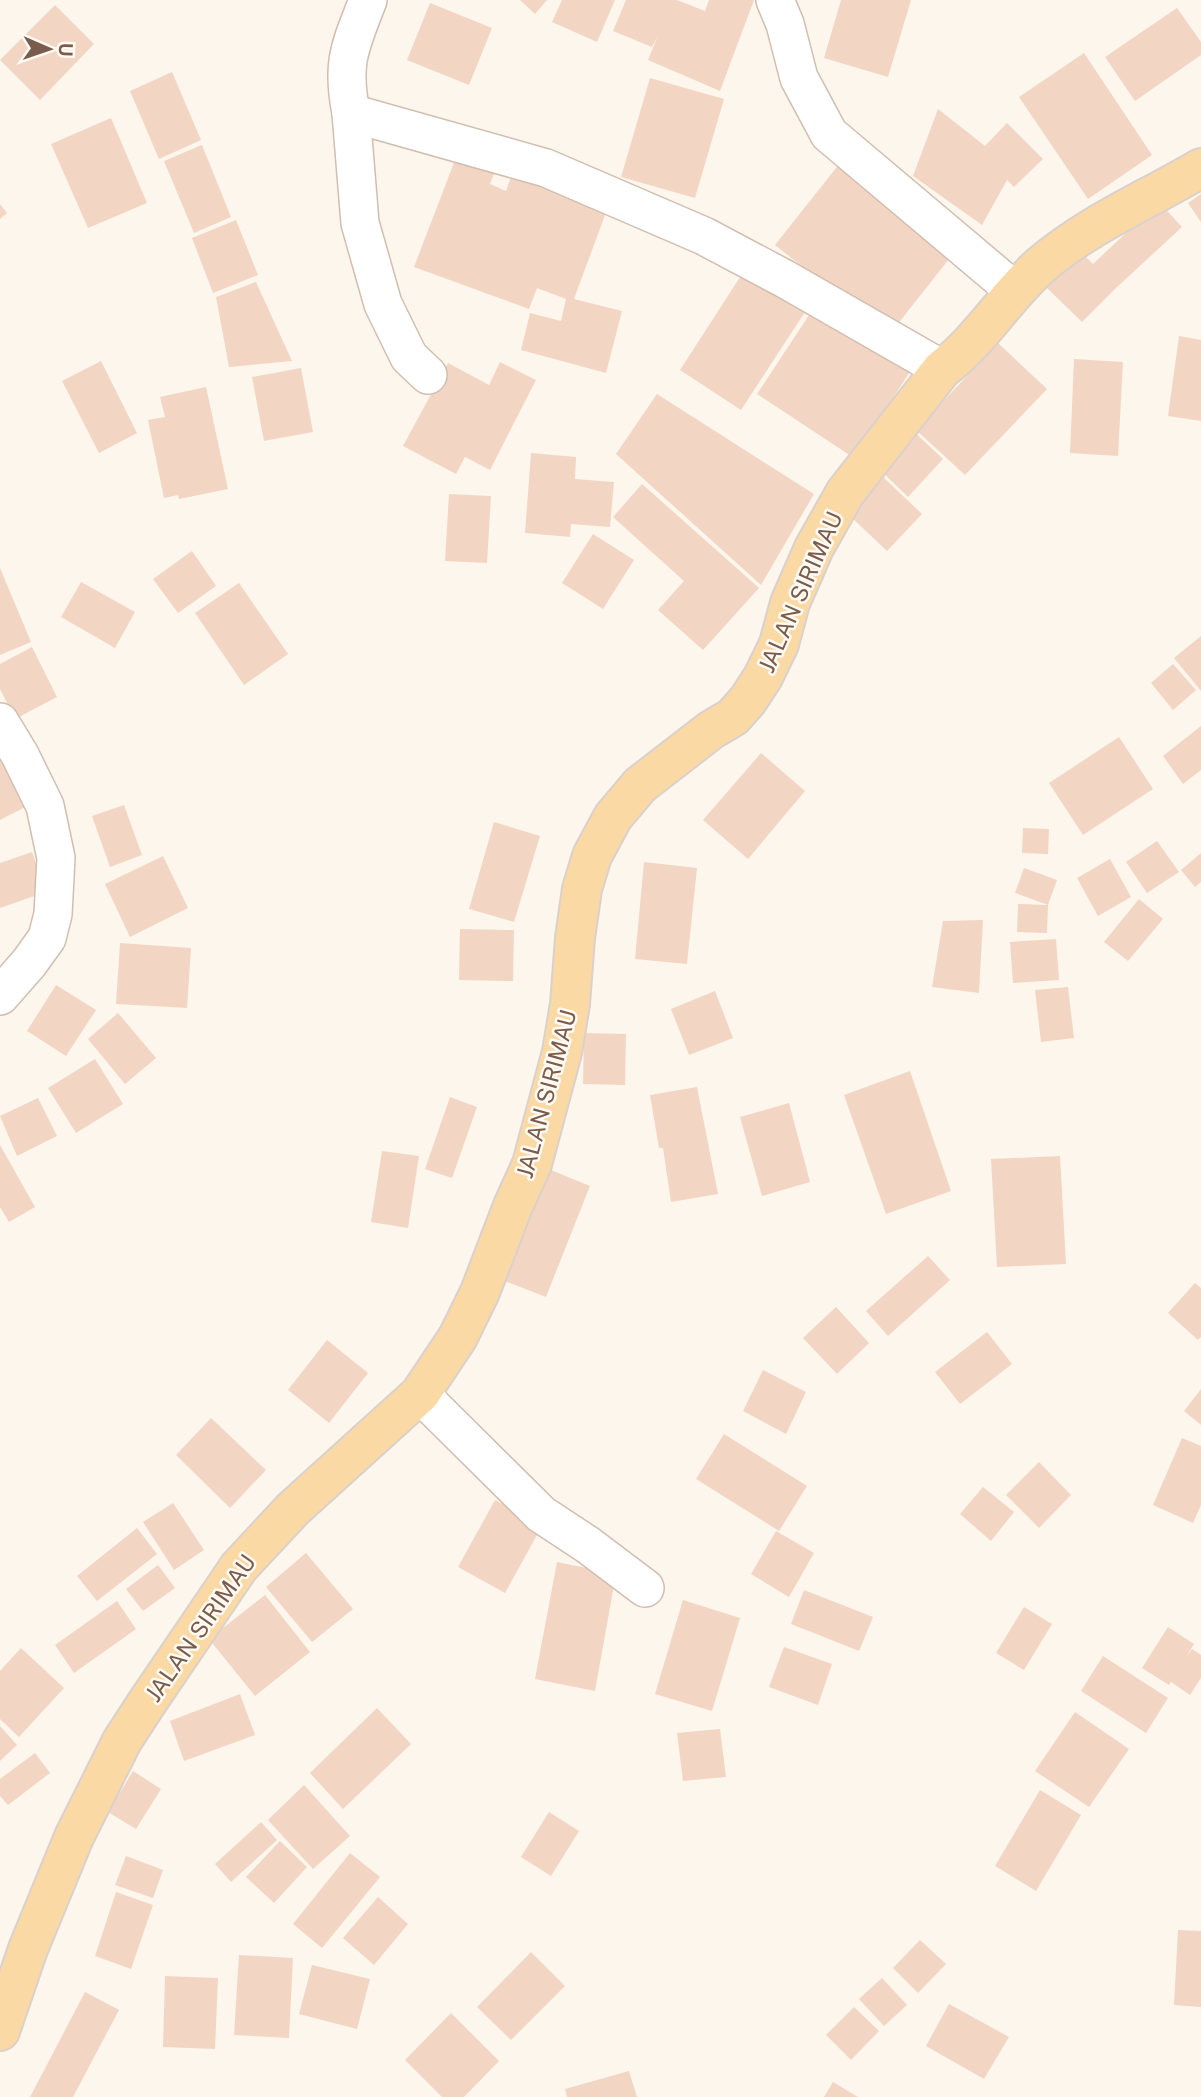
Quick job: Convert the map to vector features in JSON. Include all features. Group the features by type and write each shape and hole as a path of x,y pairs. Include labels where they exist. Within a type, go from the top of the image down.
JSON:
{"main road":[{"name":"JALAN SIRIMAU","path":"0,2031 28,1949 74,1837 122,1741 146,1704 239,1567 293,1509 420,1394 457,1337 480,1292 532,1164 562,1052 582,889 592,856 613,817 639,785 710,730 733,717 748,700 779,644 790,603 814,548 845,493 942,369 958,357 1014,290 1060,250 1118,212 1201,168"}],"street":[{"path":"368,0 346,60 345,84 351,113 360,223 383,304 409,357 428,375"},
{"path":"775,0 785,24 799,78 829,134 1014,290"},
{"path":"351,113 546,168 680,225 785,279 942,369"},
{"path":"0,722 45,806 56,858 52,914 47,938 29,964 0,996"},
{"path":"420,1394 541,1514 645,1588"}],"building":[{"path":"520,0 547,0 535,14"},
{"path":"562,0 615,0 597,42 552,22"},
{"path":"626,0 677,0 705,11 709,0 754,0 720,91 648,60 658,35 652,47 613,31"},
{"path":"841,0 911,0 888,77 824,58"},
{"path":"430,3 492,28 469,85 407,60"},
{"path":"55,5 94,44 40,100 0,60"},
{"path":"1177,8 1201,42 1201,55 1135,101 1105,57"},
{"path":"1084,53 1152,155 1088,199 1019,97"},
{"path":"172,72 201,140 159,159 130,91"},
{"path":"650,78 724,99 695,198 621,177"},
{"path":"938,109 985,146 1007,123 1043,159 1014,187 1007,180 982,225 913,176"},
{"path":"111,118 147,203 88,228 51,144"},
{"path":"202,145 231,217 194,233 164,161"},
{"path":"460,147 499,161 490,184 506,191 513,171 608,207 574,299 622,311 606,373 521,350 530,313 561,321 566,299 537,288 529,309 414,267"},
{"path":"844,158 957,249 889,335 775,245"},
{"path":"1201,194 1201,222 1188,203"},
{"path":"1159,202 1182,227 1082,322 1043,284 1077,248 1093,264"},
{"path":"0,204 7,213 0,219"},
{"path":"236,220 258,275 213,293 192,238"},
{"path":"744,271 805,312 741,410 680,370"},
{"path":"256,282 292,361 229,367 216,297"},
{"path":"815,306 911,370 854,458 757,394"},
{"path":"1179,336 1201,340 1201,421 1168,416"},
{"path":"998,343 1047,389 965,475 916,430"},
{"path":"1074,359 1123,362 1118,456 1070,453"},
{"path":"101,361 137,433 99,453 62,381"},
{"path":"500,362 536,380 490,470 465,457 456,474 403,446 448,363 489,385"},
{"path":"301,368 313,432 264,441 252,377"},
{"path":"206,387 228,489 179,499 178,495 164,498 148,420 165,417 160,397"},
{"path":"657,394 814,494 761,585 616,454"},
{"path":"908,426 943,459 908,497 873,463"},
{"path":"531,453 576,457 575,479 614,482 610,527 571,524 570,537 525,533"},
{"path":"883,477 922,514 887,551 848,514"},
{"path":"642,484 759,588 703,650 658,610 684,581 613,517"},
{"path":"449,494 491,496 487,563 445,561"},
{"path":"593,534 634,560 603,609 562,583"},
{"path":"192,551 216,586 178,613 153,579"},
{"path":"0,568 31,642 0,655"},
{"path":"81,582 135,612 115,648 61,617"},
{"path":"239,583 288,654 244,685 195,613"},
{"path":"1201,636 1201,691 1174,658"},
{"path":"32,647 57,697 15,719 0,689 0,664"},
{"path":"1173,664 1196,690 1173,710 1151,683"},
{"path":"1201,726 1201,770 1183,784 1163,756"},
{"path":"1119,737 1153,789 1083,835 1049,783"},
{"path":"0,751 33,803 0,820"},
{"path":"761,753 805,791 748,859 703,820"},
{"path":"124,805 142,855 110,867 92,816"},
{"path":"494,822 540,836 514,922 469,909"},
{"path":"1023,828 1049,829 1048,854 1022,853"},
{"path":"1157,841 1179,872 1147,893 1126,862"},
{"path":"32,852 46,892 0,908 0,863"},
{"path":"1201,853 1201,882 1195,887 1181,870"},
{"path":"163,856 188,908 130,937 105,884"},
{"path":"1110,859 1131,897 1098,916 1077,878"},
{"path":"644,862 697,868 687,964 635,959"},
{"path":"1024,868 1057,880 1048,905 1015,893"},
{"path":"1139,899 1163,919 1128,961 1104,942"},
{"path":"1018,904 1048,905 1047,933 1017,932"},
{"path":"983,920 979,993 932,987 943,921"},
{"path":"460,929 514,930 513,981 459,980"},
{"path":"1056,939 1059,980 1013,983 1010,942"},
{"path":"120,943 191,948 187,1008 116,1004"},
{"path":"56,985 96,1010 66,1056 27,1031"},
{"path":"1068,987 1074,1038 1041,1042 1035,990"},
{"path":"715,991 733,1038 689,1055 671,1009"},
{"path":"118,1013 156,1058 125,1084 88,1039"},
{"path":"584,1033 626,1034 625,1085 583,1084"},
{"path":"95,1059 123,1104 76,1133 48,1088"},
{"path":"910,1071 951,1191 886,1214 844,1095"},
{"path":"697,1087 718,1194 671,1202 663,1148 659,1148 650,1095"},
{"path":"450,1097 477,1107 452,1178 425,1169"},
{"path":"38,1098 57,1136 17,1156 0,1116"},
{"path":"789,1103 810,1182 762,1196 740,1117"},
{"path":"0,1145 35,1207 9,1222 0,1207"},
{"path":"382,1151 419,1156 408,1228 371,1222"},
{"path":"1060,1156 1066,1264 997,1267 991,1159"},
{"path":"546,1168 590,1186 546,1297 500,1279"},
{"path":"928,1256 950,1280 888,1336 866,1311"},
{"path":"1195,1283 1201,1288 1201,1337 1198,1340 1168,1313"},
{"path":"836,1307 869,1343 837,1374 803,1338"},
{"path":"987,1332 1012,1364 960,1404 935,1372"},
{"path":"327,1340 368,1373 329,1423 288,1390"},
{"path":"763,1370 806,1392 786,1434 743,1411"},
{"path":"1201,1389 1201,1425 1184,1411"},
{"path":"211,1418 266,1470 230,1508 176,1455"},
{"path":"724,1434 807,1486 779,1531 696,1479"},
{"path":"1182,1438 1201,1446 1201,1505 1193,1523 1153,1505"},
{"path":"1039,1462 1071,1495 1039,1528 1006,1495"},
{"path":"983,1487 1014,1512 991,1541 960,1514"},
{"path":"495,1500 542,1526 505,1593 458,1567"},
{"path":"173,1503 204,1550 174,1570 143,1522"},
{"path":"137,1528 157,1554 97,1601 77,1576"},
{"path":"776,1531 814,1553 789,1597 751,1574"},
{"path":"306,1553 353,1609 312,1642 266,1587"},
{"path":"557,1562 616,1574 595,1691 535,1679"},
{"path":"158,1565 175,1588 143,1611 126,1589"},
{"path":"804,1590 873,1617 859,1651 791,1624"},
{"path":"265,1595 310,1652 255,1696 209,1639"},
{"path":"683,1600 740,1618 712,1711 655,1694"},
{"path":"117,1601 136,1629 74,1673 55,1645"},
{"path":"1024,1607 1052,1624 1024,1670 996,1653"},
{"path":"1168,1627 1194,1644 1186,1657 1192,1649 1201,1655 1201,1678 1190,1695 1142,1668"},
{"path":"784,1647 832,1664 818,1705 769,1687"},
{"path":"21,1648 64,1688 19,1737 0,1719 0,1671"},
{"path":"1103,1656 1168,1698 1146,1733 1081,1691"},
{"path":"240,1694 255,1735 184,1761 170,1721"},
{"path":"377,1708 411,1744 343,1809 310,1773"},
{"path":"1075,1712 1129,1749 1089,1807 1035,1771"},
{"path":"0,1726 17,1745 0,1761"},
{"path":"720,1729 726,1777 683,1781 677,1733"},
{"path":"35,1753 50,1773 8,1805 0,1796 0,1779"},
{"path":"133,1771 161,1789 136,1829 108,1812"},
{"path":"304,1785 350,1836 313,1869 268,1820"},
{"path":"1040,1790 1081,1815 1036,1891 995,1866"},
{"path":"549,1812 579,1831 551,1876 521,1857"},
{"path":"261,1822 277,1840 231,1882 215,1864"},
{"path":"280,1841 307,1867 274,1903 246,1877"},
{"path":"350,1853 380,1877 322,1948 293,1924"},
{"path":"126,1856 163,1870 153,1898 115,1885"},
{"path":"116,1892 153,1905 131,1969 95,1956"},
{"path":"378,1897 408,1924 374,1965 343,1938"},
{"path":"1178,1930 1201,1931 1201,2007 1174,2005"},
{"path":"920,1940 946,1964 918,1993 893,1968"},
{"path":"531,1952 565,1986 511,2040 477,2007"},
{"path":"239,1955 293,1958 289,2038 234,2035"},
{"path":"312,1965 370,1979 357,2029 299,2014"},
{"path":"165,1976 218,1978 215,2049 163,2047"},
{"path":"882,1978 907,2005 884,2026 859,1999"},
{"path":"85,1992 119,2010 73,2097 30,2097"},
{"path":"949,2004 1009,2037 984,2079 926,2046"},
{"path":"854,2007 879,2031 851,2060 826,2035"},
{"path":"451,2013 499,2061 464,2097 442,2097 405,2060"},
{"path":"629,2071 637,2097 567,2097 565,2089"},
{"path":"833,2082 858,2097 824,2097"}]}
